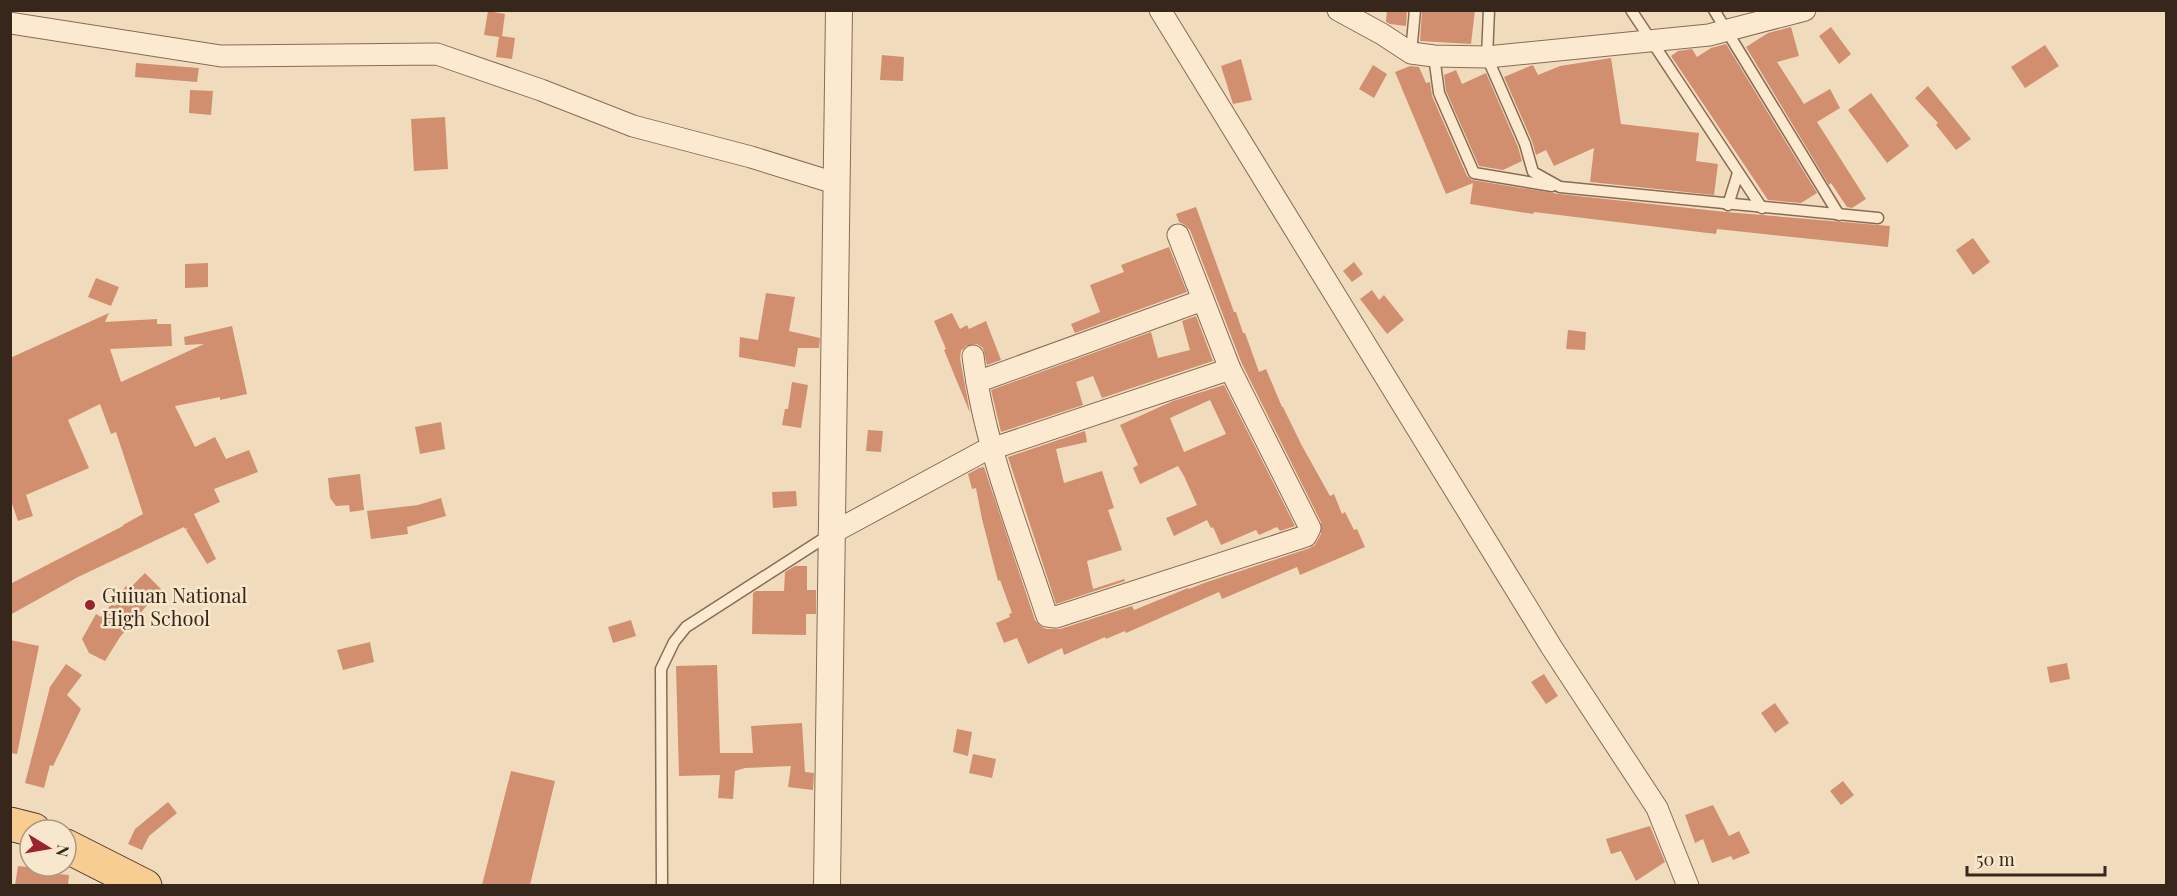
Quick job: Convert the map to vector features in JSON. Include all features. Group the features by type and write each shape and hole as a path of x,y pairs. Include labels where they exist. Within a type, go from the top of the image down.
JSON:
{"main road":[{"path":"78,852 145,885"}],"street":[{"path":"827,885 839,10"},
{"path":"1160,10 1545,638 1657,808 1688,885"},
{"path":"1338,10 1411,53 1434,57 1487,57 1709,35 1805,10"},
{"path":"10,23 221,56 437,54 541,90 633,126 751,157 838,184"},
{"path":"974,356 977,381 993,448 1047,616 1056,617 1306,536 1310,528 1230,369 1178,235"},
{"path":"977,381 1203,300"},
{"path":"832,533 982,452 1230,369"}],"lane":[{"path":"1411,53 1414,10"},
{"path":"1488,10 1487,57 1525,144 1533,172 1560,187"},
{"path":"1631,10 1762,208"},
{"path":"1714,10 1839,215"},
{"path":"1434,57 1439,93 1473,173 1560,187 1878,218"},
{"path":"1728,205 1738,173"},
{"path":"662,885 661,669 674,642 686,627 832,533"}],"building":[{"path":"1387,10 1407,10 1406,26 1386,22"},
{"path":"1422,10 1475,10 1471,44 1420,41"},
{"path":"488,11 505,14 502,36 515,38 512,59 496,57 499,37 484,35"},
{"path":"1791,27 1799,56 1777,62 1804,104 1830,89 1840,108 1817,122 1866,199 1852,208 1847,207 1831,183 1829,185 1746,47 1768,33"},
{"path":"1831,27 1851,54 1839,64 1819,36"},
{"path":"1726,44 1817,193 1801,203 1768,200 1671,56 1678,51 1692,49 1697,57 1711,48"},
{"path":"2045,45 2059,66 2025,88 2011,67"},
{"path":"882,55 904,57 903,81 880,80"},
{"path":"1611,58 1621,124 1699,133 1696,161 1718,164 1714,195 1590,182 1594,148 1554,166 1546,150 1536,155 1504,77 1533,65 1538,75 1560,66"},
{"path":"1241,59 1252,100 1233,104 1221,66"},
{"path":"136,63 199,68 197,82 135,77"},
{"path":"1373,65 1387,74 1374,98 1359,89"},
{"path":"1410,66 1419,67 1426,83 1430,82 1432,96 1467,176 1472,180 1559,194 1726,212 1890,226 1888,247 1717,229 1716,234 1534,212 1533,214 1470,204 1473,183 1446,194 1395,72"},
{"path":"1456,70 1462,84 1486,73 1522,161 1503,170 1479,166 1446,91 1444,75"},
{"path":"1928,86 1971,139 1956,150 1936,125 1938,123 1915,98"},
{"path":"190,90 213,91 211,115 189,113"},
{"path":"1871,93 1909,146 1887,163 1848,110"},
{"path":"445,117 448,169 414,171 411,119"},
{"path":"1196,207 1234,312 1245,333 1259,372 1266,369 1301,444 1330,496 1334,494 1342,514 1345,512 1354,530 1357,529 1365,547 1300,575 1297,567 1222,599 1219,592 1126,633 1125,631 1106,639 1105,637 1064,655 1062,648 1028,664 1017,638 1004,643 996,623 1010,617 1009,614 1012,613 1000,580 998,581 976,488 972,489 968,474 979,468 984,467 1035,620 1046,629 1060,629 1132,606 1134,610 1188,588 1310,548 1315,545 1321,534 1321,522 1242,364 1190,230 1179,222 1176,214"},
{"path":"1973,238 1990,262 1973,275 1956,250"},
{"path":"1169,247 1187,292 1075,333 1071,324 1100,312 1090,285 1124,272 1121,265"},
{"path":"1354,262 1363,274 1352,282 1343,271"},
{"path":"208,263 208,287 185,288 185,264"},
{"path":"96,278 119,287 111,306 88,297"},
{"path":"1372,290 1379,300 1384,295 1404,320 1387,334 1360,299"},
{"path":"766,293 795,297 789,331 820,338 819,348 798,348 795,367 739,357 740,337 758,340"},
{"path":"109,313 105,322 157,319 157,324 171,324 172,346 110,349 121,382 204,344 185,345 184,337 232,326 247,394 175,406 195,447 215,437 226,459 249,450 258,472 214,489 220,502 194,514 216,559 207,564 186,530 188,528 184,527 78,577 10,615 10,584 143,514 116,432 111,434 100,404 68,420 89,468 26,495 33,516 18,521 10,498 10,358"},
{"path":"952,313 960,329 967,325 969,329 986,321 1001,360 987,365 983,348 977,344 966,346 961,351 960,358 970,413 934,321"},
{"path":"1196,316 1213,361 1102,398 1093,376 1076,382 1083,405 1001,432 991,390 1151,332 1158,358 1190,350 1182,321"},
{"path":"1568,330 1586,332 1585,350 1566,349"},
{"path":"792,382 808,385 801,428 782,425 785,409 788,409"},
{"path":"1224,385 1295,526 1280,531 1277,527 1259,535 1256,530 1221,545 1213,527 1211,528 1207,520 1174,536 1166,518 1197,505 1184,476 1178,466 1140,484 1133,468 1138,465 1120,425 1173,401","holes":["1210,400 1226,434 1184,452 1170,418"]},
{"path":"441,422 445,449 420,454 415,427"},
{"path":"868,430 883,431 881,452 866,451"},
{"path":"1085,431 1087,442 1056,449 1064,483 1102,471 1114,508 1108,510 1122,550 1087,561 1093,589 1124,579 1125,581 1056,604 1008,457"},
{"path":"360,474 364,510 350,512 349,505 336,506 330,498 328,478"},
{"path":"796,491 797,506 773,508 772,492"},
{"path":"441,498 446,516 407,527 408,534 371,539 367,511 418,505"},
{"path":"795,566 807,566 807,590 816,590 816,614 806,614 806,635 752,634 753,593 756,591 784,591 785,572"},
{"path":"145,573 161,589 120,637 105,661 89,653 82,639 96,614 101,617 126,586 129,589"},
{"path":"631,620 636,636 613,643 608,627"},
{"path":"10,640 39,646 17,754 10,753"},
{"path":"370,642 374,662 343,670 337,650"},
{"path":"2067,663 2070,679 2050,683 2047,667"},
{"path":"66,664 82,675 67,695 81,709 53,766 50,765 44,788 25,783 50,687"},
{"path":"717,665 720,753 753,753 751,726 802,723 805,772 814,773 813,790 788,787 791,766 745,768 735,771 733,799 718,798 720,775 679,776 676,666"},
{"path":"1544,674 1558,696 1546,704 1531,682"},
{"path":"1775,703 1789,723 1775,733 1761,713"},
{"path":"957,729 972,732 968,756 953,752"},
{"path":"973,754 996,759 992,778 969,773"},
{"path":"511,771 555,781 530,885 482,885"},
{"path":"1843,781 1854,795 1841,805 1830,791"},
{"path":"168,802 177,813 149,836 142,850 128,844 135,829"},
{"path":"1713,805 1729,836 1739,831 1750,853 1733,860 1731,856 1712,863 1703,839 1695,843 1685,815"},
{"path":"1650,826 1665,862 1636,881 1621,851 1611,854 1606,839"},
{"path":"18,866 18,878 69,878 68,885 15,885"}],"place":[{"name":"Guiuan National High School","path":"90,605"}]}
